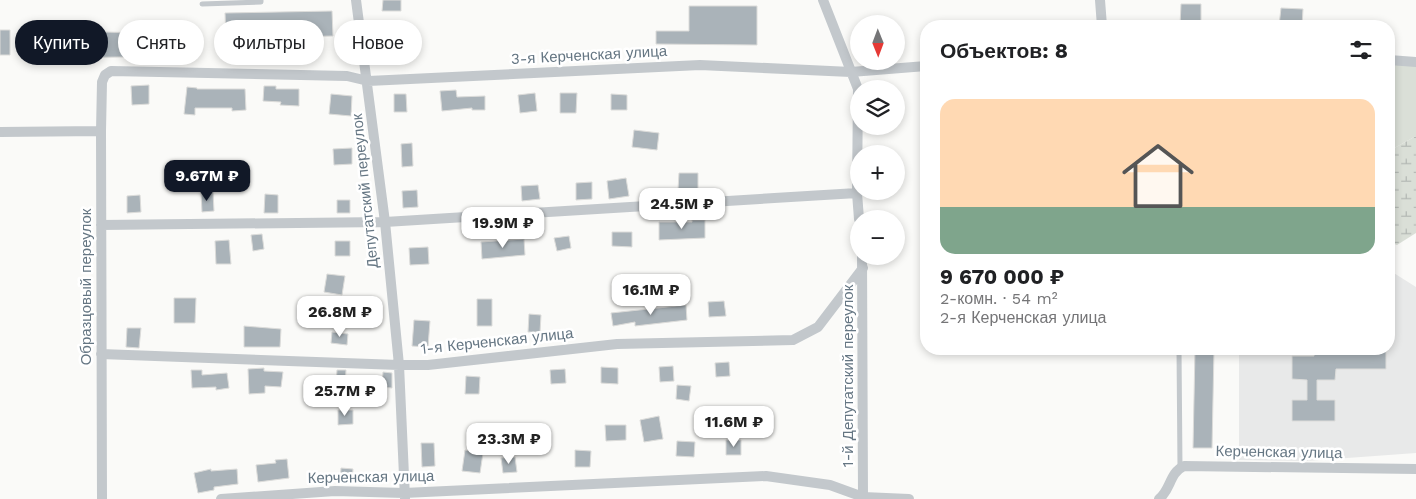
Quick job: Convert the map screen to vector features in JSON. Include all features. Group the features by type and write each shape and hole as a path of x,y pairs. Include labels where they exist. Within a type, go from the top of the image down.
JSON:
{"street":[{"name":"Депутатский переулок","path":"356,0 368,80 399,365 404,496"},
{"path":"823,0 858,89 857,145"},
{"path":"1100,0 1102,20"},
{"path":"1395,60 1416,62"},
{"name":"3-я Керченская улица","path":"105,75 111,71 118,70 347,76 368,80 700,66 851,72 920,66"},
{"name":"Образцовый переулок","path":"102,499 101,131 102,82 105,75"},
{"path":"0,132 101,131"},
{"path":"101,225 384,222 850,193"},
{"name":"1-й Депутатский переулок","path":"863,265 863,497"},
{"name":"1-я Керченская улица","path":"101,354 399,365 428,364 617,344 793,340 818,327 863,268"},
{"name":"Керченская улица","path":"1180,468 1189,466 1416,469"},
{"path":"1159,499 1164,495 1172,476 1180,468"},
{"name":"Керченская улица","path":"221,499 335,491 404,496 766,476 830,485 863,497 909,499"}],"lane":[{"path":"202,4 261,2 261,0"},
{"path":"1179,355 1180,468"}],"shaded area":[{"path":"1395,274 1416,287 1416,453 1306,461 1239,460 1239,355 1395,355"}],"green space":[{"path":"1395,59 1416,64 1416,136 1395,148"},
{"path":"1416,136 1416,233 1397,245 1395,244 1395,148"}],"building":[{"path":"383,0 401,0 401,11 382,11"},
{"path":"1181,4 1201,4 1201,20 1180,20"},
{"path":"689,6 757,6 757,45 656,44 656,31 689,31"},
{"path":"1281,8 1303,9 1302,20 1280,20"},
{"path":"332,11 333,36 324,36 324,20 225,20 225,13"},
{"path":"0,30 10,30 10,55 0,55"},
{"path":"108,32 118,32 118,57 108,57"},
{"path":"149,85 149,104 132,105 131,86"},
{"path":"264,86 276,86 276,89 299,89 299,106 280,105 281,102 263,101"},
{"path":"187,87 197,89 245,89 246,110 232,111 232,108 195,108 195,115 184,114"},
{"path":"456,90 457,97 485,96 485,110 472,110 472,108 442,111 440,91"},
{"path":"535,93 537,111 520,113 518,95"},
{"path":"560,93 577,93 576,113 560,113"},
{"path":"331,94 352,96 351,116 329,114"},
{"path":"394,94 406,94 407,112 394,112"},
{"path":"611,94 627,95 627,110 611,110"},
{"path":"634,130 659,133 657,150 632,147"},
{"path":"412,143 413,166 402,167 401,144"},
{"path":"352,148 352,164 334,165 333,149"},
{"path":"679,173 698,173 698,190 678,190"},
{"path":"626,178 629,196 609,199 607,181"},
{"path":"592,182 592,199 576,200 576,183"},
{"path":"538,185 540,199 522,201 521,186"},
{"path":"417,190 418,207 403,208 402,191"},
{"path":"201,192 213,192 214,211 202,212"},
{"path":"265,194 278,195 278,213 264,213"},
{"path":"140,195 141,212 127,213 127,196"},
{"path":"337,200 350,200 350,213 337,213"},
{"path":"692,220 705,220 705,238 659,240 659,222 692,222"},
{"path":"612,232 632,232 632,247 612,246"},
{"path":"262,234 264,249 253,251 251,235"},
{"path":"569,236 571,248 557,251 554,238"},
{"path":"524,239 525,255 482,259 481,242"},
{"path":"229,240 231,264 216,264 215,241"},
{"path":"335,241 350,241 350,256 335,256"},
{"path":"428,247 429,264 410,265 409,248"},
{"path":"327,274 345,276 342,295 324,292"},
{"path":"174,298 196,298 195,323 174,323"},
{"path":"477,299 492,299 492,326 477,326"},
{"path":"724,301 726,316 709,317 708,302"},
{"path":"686,305 687,320 635,326 635,322 613,326 611,313"},
{"path":"529,314 541,315 540,332 528,332"},
{"path":"414,320 430,321 428,347 412,346"},
{"path":"244,326 281,329 280,347 244,347"},
{"path":"127,328 141,328 139,348 126,347"},
{"path":"332,332 348,334 347,345 331,343"},
{"path":"1195,355 1214,355 1212,448 1193,448"},
{"path":"1386,355 1386,369 1336,369 1335,380 1317,380 1317,400 1335,400 1335,421 1292,421 1292,400 1307,400 1307,380 1292,379 1292,356"},
{"path":"729,362 730,376 716,377 715,363"},
{"path":"673,366 674,381 660,382 659,367"},
{"path":"601,367 618,368 618,384 601,383"},
{"path":"264,368 264,371 283,372 281,387 265,386 265,393 249,394 248,369"},
{"path":"565,369 566,383 551,384 550,370"},
{"path":"191,370 202,370 202,375 227,373 229,388 216,390 216,387 192,388"},
{"path":"337,370 346,370 345,385 336,384"},
{"path":"383,372 392,373 392,388 382,387"},
{"path":"466,376 480,377 479,394 465,394"},
{"path":"677,385 691,386 689,401 676,399"},
{"path":"338,410 353,410 353,424 338,425"},
{"path":"659,416 663,439 644,442 640,420"},
{"path":"605,425 626,425 626,440 606,441"},
{"path":"726,440 741,440 741,455 726,455"},
{"path":"677,441 695,442 694,457 676,456"},
{"path":"421,443 434,443 435,466 422,467"},
{"path":"465,450 483,453 480,473 462,471"},
{"path":"575,450 591,451 590,467 575,467"},
{"path":"515,457 517,472 503,473 501,458"},
{"path":"287,459 289,478 258,482 256,465 276,463 275,460"},
{"path":"341,468 353,469 352,482 340,481"},
{"path":"211,469 211,471 237,469 238,484 214,487 214,490 198,493 194,473"}]}
